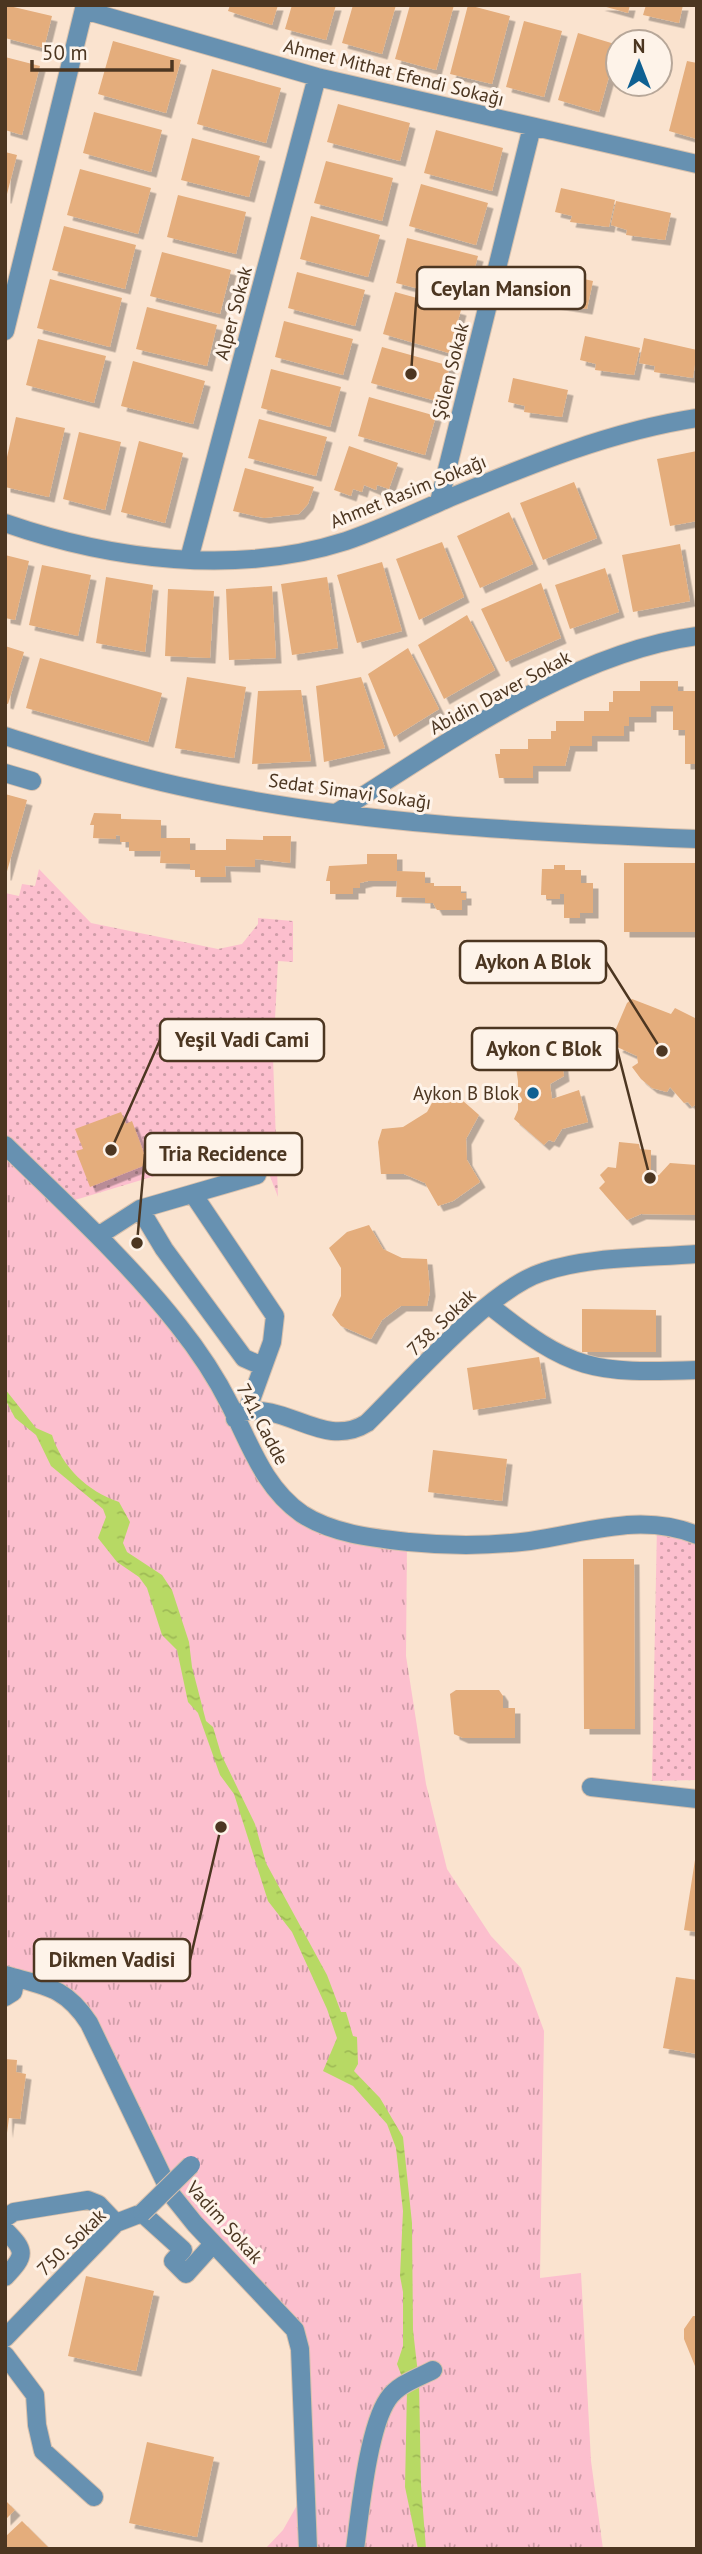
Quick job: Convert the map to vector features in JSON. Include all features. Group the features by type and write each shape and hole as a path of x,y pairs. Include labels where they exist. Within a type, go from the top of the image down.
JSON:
{"street":[{"name":"Ahmet Mithat Efendi Sokağı","path":"85,7 317,77 697,164"},
{"path":"5,331 85,7"},
{"name":"Alper Sokak","path":"189,559 317,77"},
{"name":"Şölen Sokak","path":"439,502 532,127"},
{"name":"Ahmet Rasim Sokağı","path":"5,523 138,555 189,559 301,551 345,541 439,502 615,436 697,418"},
{"name":"Abidin Daver Sokak","path":"336,813 420,760 546,688 620,656 697,636"},
{"name":"Sedat Simavi Sokağı","path":"5,736 179,786 336,813 514,831 697,839"},
{"path":"5,773 32,781"},
{"name":"741. Cadde","path":"5,1145 98,1237 178,1324 241,1415 258,1465 276,1490 302,1514 339,1531 450,1545 494,1545 618,1524 679,1528 697,1535"},
{"path":"98,1237 141,1209 257,1175"},
{"path":"193,1194 275,1316 274,1334 241,1415"},
{"path":"141,1209 164,1249 244,1357 262,1366"},
{"name":"738. Sokak","path":"241,1415 294,1419 339,1434 359,1428 512,1286 545,1271 697,1254"},
{"path":"489,1305 532,1339 574,1362 603,1370 630,1372 697,1370"},
{"path":"591,1787 697,1799"},
{"path":"5,1997 13,1992 11,1976"},
{"name":"Vadim Sokak","path":"11,1976 60,1990 76,2003 89,2023 150,2156 171,2194 213,2244 295,2330 300,2349 308,2549"},
{"path":"191,2165 142,2213 183,2250 173,2261 186,2274 213,2244"},
{"path":"5,2218 14,2212 88,2200 98,2204 116,2223"},
{"name":"750. Sokak","path":"5,2338 116,2223 142,2213"},
{"path":"5,2230 20,2246 21,2253 19,2262 5,2277"},
{"path":"5,2355 35,2395 37,2425 43,2451 94,2497"},
{"path":"355,2549 374,2437 387,2400 399,2387 433,2370"}],"green space":[{"path":"39,869 91,923 218,949 242,944 258,924 258,918 293,921 293,962 278,961 273,1058 278,1197 258,1145 65,1203 5,1145 5,893 19,896 22,884 35,886"},
{"path":"5,1145 116,1254 232,1408 302,1514 407,1542 406,1656 426,1784 447,1869 491,1936 521,1968 544,2031 540,2278 581,2273 591,2461 603,2549 265,2549 283,2530 305,2491 300,2349 195,2224 76,2003 5,1975"},
{"path":"657,1525 697,1535 697,1780 652,1781"}],"water":[{"path":"5,1389 36,1428 52,1435 62,1457 77,1476 96,1491 119,1502 130,1522 123,1543 127,1552 162,1575 172,1590 189,1642 192,1667 206,1721 213,1727 221,1754 255,1824 266,1863 327,1975 341,2012 346,2012 353,2036 357,2037 358,2064 354,2071 380,2098 403,2137 412,2223 413,2330 419,2383 421,2485 426,2549 418,2549 405,2487 407,2390 397,2364 403,2346 403,2292 400,2276 403,2211 396,2148 387,2124 353,2086 323,2071 337,2038 327,2009 292,1932 268,1901 234,1794 220,1775 198,1713 188,1702 177,1650 162,1635 147,1588 139,1577 117,1562 98,1538 106,1517 103,1509 51,1466 36,1435 15,1418 5,1399"}],"building":[{"path":"5,5 52,16 44,48 5,38"},
{"path":"230,5 278,5 272,25 228,11"},
{"path":"292,5 336,5 326,40 285,29"},
{"path":"353,5 396,5 382,54 342,43"},
{"path":"410,5 454,5 436,70 395,59"},
{"path":"468,5 510,16 492,84 450,74"},
{"path":"599,5 630,5 628,13"},
{"path":"646,5 683,5 679,23 643,15"},
{"path":"524,21 562,31 544,97 506,87"},
{"path":"578,33 604,41 604,94 599,112 558,100"},
{"path":"113,41 181,60 166,113 98,94"},
{"path":"5,57 40,66 22,135 5,130"},
{"path":"687,61 697,63 697,139 669,131"},
{"path":"212,69 281,88 266,143 197,124"},
{"path":"338,104 410,123 400,161 327,142"},
{"path":"94,112 162,130 151,172 83,153"},
{"path":"436,130 503,148 492,191 424,173"},
{"path":"192,138 260,156 249,197 181,180"},
{"path":"5,152 17,155 6,198 5,198"},
{"path":"326,161 393,178 382,221 314,203"},
{"path":"80,169 151,188 138,234 67,215"},
{"path":"421,184 488,203 476,245 409,226"},
{"path":"561,188 615,200 609,227 570,222 572,216 555,212"},
{"path":"178,195 246,212 236,254 167,237"},
{"path":"616,201 671,213 665,240 626,235 627,230 611,225"},
{"path":"311,216 380,235 368,277 300,259"},
{"path":"64,226 136,245 125,289 52,270"},
{"path":"407,238 478,256 466,301 396,283"},
{"path":"162,252 231,270 220,314 150,296"},
{"path":"539,269 593,281 587,309 549,303 550,298 533,294"},
{"path":"297,272 365,290 355,326 288,308"},
{"path":"50,279 122,298 110,347 37,328"},
{"path":"395,292 461,310 449,353 383,334"},
{"path":"147,307 217,325 207,366 136,349"},
{"path":"284,321 353,339 343,375 275,357"},
{"path":"585,336 640,348 634,375 595,370 596,364 580,360"},
{"path":"644,338 697,350 693,378 654,372 655,366 639,363"},
{"path":"38,339 106,356 94,403 26,385"},
{"path":"382,347 450,366 440,402 371,383"},
{"path":"133,361 205,381 193,424 121,406"},
{"path":"271,369 341,387 330,427 261,408"},
{"path":"513,378 568,390 562,417 524,412 525,406 508,402"},
{"path":"369,397 436,416 425,455 358,436"},
{"path":"16,417 65,428 49,497 5,487 5,466"},
{"path":"259,419 327,437 316,476 248,458"},
{"path":"79,432 121,442 105,510 63,499"},
{"path":"139,441 183,453 165,523 121,512"},
{"path":"349,446 398,463 389,489 377,485 376,490 364,485 362,492 353,489 351,496 334,490"},
{"path":"697,451 697,521 670,526 657,459"},
{"path":"245,468 314,487 308,504 299,514 264,518 233,511"},
{"path":"574,482 597,538 543,560 520,503"},
{"path":"509,512 533,564 480,588 457,536"},
{"path":"442,542 464,597 419,620 396,559"},
{"path":"680,544 690,601 633,612 622,555"},
{"path":"5,555 29,561 15,620 5,618"},
{"path":"382,562 402,631 357,643 337,575"},
{"path":"42,565 91,575 78,636 29,625"},
{"path":"605,568 619,612 570,629 555,585"},
{"path":"106,577 153,585 145,652 96,643"},
{"path":"327,577 338,648 292,655 281,584"},
{"path":"541,583 561,638 506,662 481,609"},
{"path":"272,586 276,658 229,660 226,589"},
{"path":"168,589 214,591 210,658 165,656"},
{"path":"467,615 495,670 444,699 418,645"},
{"path":"5,646 24,652 8,704 5,703"},
{"path":"408,648 439,709 394,737 368,674"},
{"path":"40,658 162,693 148,742 26,708"},
{"path":"187,677 246,687 234,758 175,748"},
{"path":"361,677 385,748 324,762 316,686"},
{"path":"640,681 678,681 678,691 697,691 697,764 685,764 685,730 673,730 673,706 651,706 651,717 629,717 629,726 624,726 624,736 592,736 592,746 570,746 565,766 533,766 533,778 499,778 495,754 500,754 500,749 528,749 528,739 551,739 551,731 556,731 556,721 584,721 584,711 609,711 609,702 613,702 613,691 640,691"},
{"path":"301,690 311,761 252,764 258,691"},
{"path":"5,794 27,800 6,875 5,875"},
{"path":"94,813 121,814 121,819 161,820 161,838 190,838 190,850 226,850 226,839 263,840 263,836 291,836 290,863 255,859 255,867 225,866 226,877 195,877 195,870 190,870 190,864 160,863 161,851 129,851 129,842 120,842 120,836 116,835 116,839 93,838 94,825 90,825"},
{"path":"367,854 397,854 397,871 425,872 425,883 434,883 434,886 461,886 461,893 466,893 466,900 462,900 462,910 437,910 433,903 425,903 425,898 396,897 397,881 368,881 360,883 360,888 353,888 353,894 330,894 330,881 326,881 329,866 367,864"},
{"path":"624,863 697,863 697,932 624,932"},
{"path":"554,865 565,865 565,870 581,870 581,883 593,883 593,913 580,913 580,918 564,918 564,894 560,894 560,899 546,899 546,895 541,895 542,869 554,869"},
{"path":"632,999 671,1014 675,1008 697,1019 697,1104 692,1107 688,1102 684,1103 670,1087 667,1092 652,1088 641,1079 632,1067 638,1063 637,1056 617,1047 619,1043 612,1038 627,1003"},
{"name":"Aykon B Blok","path":"559,1034 564,1076 550,1084 552,1099 579,1090 588,1122 562,1129 554,1142 549,1140 544,1145 514,1119 518,1110 518,1081 513,1047 519,1045 518,1036"},
{"path":"438,1092 462,1100 479,1115 466,1139 467,1160 480,1182 453,1201 438,1206 425,1183 404,1174 381,1174 378,1142 382,1129 403,1127 427,1112"},
{"path":"121,1112 126,1124 132,1121 148,1164 90,1187 76,1151 83,1149 75,1129"},
{"path":"619,1142 639,1144 640,1149 651,1150 651,1175 659,1175 670,1163 697,1165 697,1215 641,1214 627,1220 599,1188 605,1182 600,1175 608,1167 616,1168"},
{"path":"369,1225 383,1249 402,1258 427,1259 430,1291 427,1306 401,1306 382,1320 371,1339 341,1326 332,1315 341,1296 341,1268 329,1248 347,1232"},
{"path":"582,1309 656,1310 656,1352 582,1352"},
{"path":"539,1357 546,1398 473,1410 467,1368"},
{"path":"433,1450 507,1459 502,1501 428,1492"},
{"path":"583,1559 634,1559 635,1729 584,1729"},
{"path":"456,1690 499,1690 503,1696 503,1708 515,1708 515,1738 463,1738 454,1734 450,1694"},
{"path":"697,1860 697,1932 684,1930"},
{"path":"676,1977 697,1980 697,2054 663,2048"},
{"path":"5,2059 17,2060 16,2072 26,2074 20,2119 9,2118 7,2133"},
{"path":"86,2276 154,2291 136,2371 68,2356"},
{"path":"693,2316 697,2316 697,2371 684,2339 684,2329"},
{"path":"147,2442 214,2457 197,2537 129,2523"},
{"path":"5,2500 15,2510 5,2520"},
{"path":"22,2521 50,2549 5,2549 5,2537"}],"place":[{"name":"Ceylan Mansion","path":"411,374"},
{"name":"Aykon A Blok","path":"662,1051"},
{"name":"Aykon B Blok","path":"533,1093"},
{"name":"Yeşil Vadi Cami","path":"111,1150"},
{"name":"Aykon C Blok","path":"650,1178"},
{"name":"Tria Recidence","path":"137,1243"},
{"name":"Dikmen Vadisi","path":"221,1827"}]}
